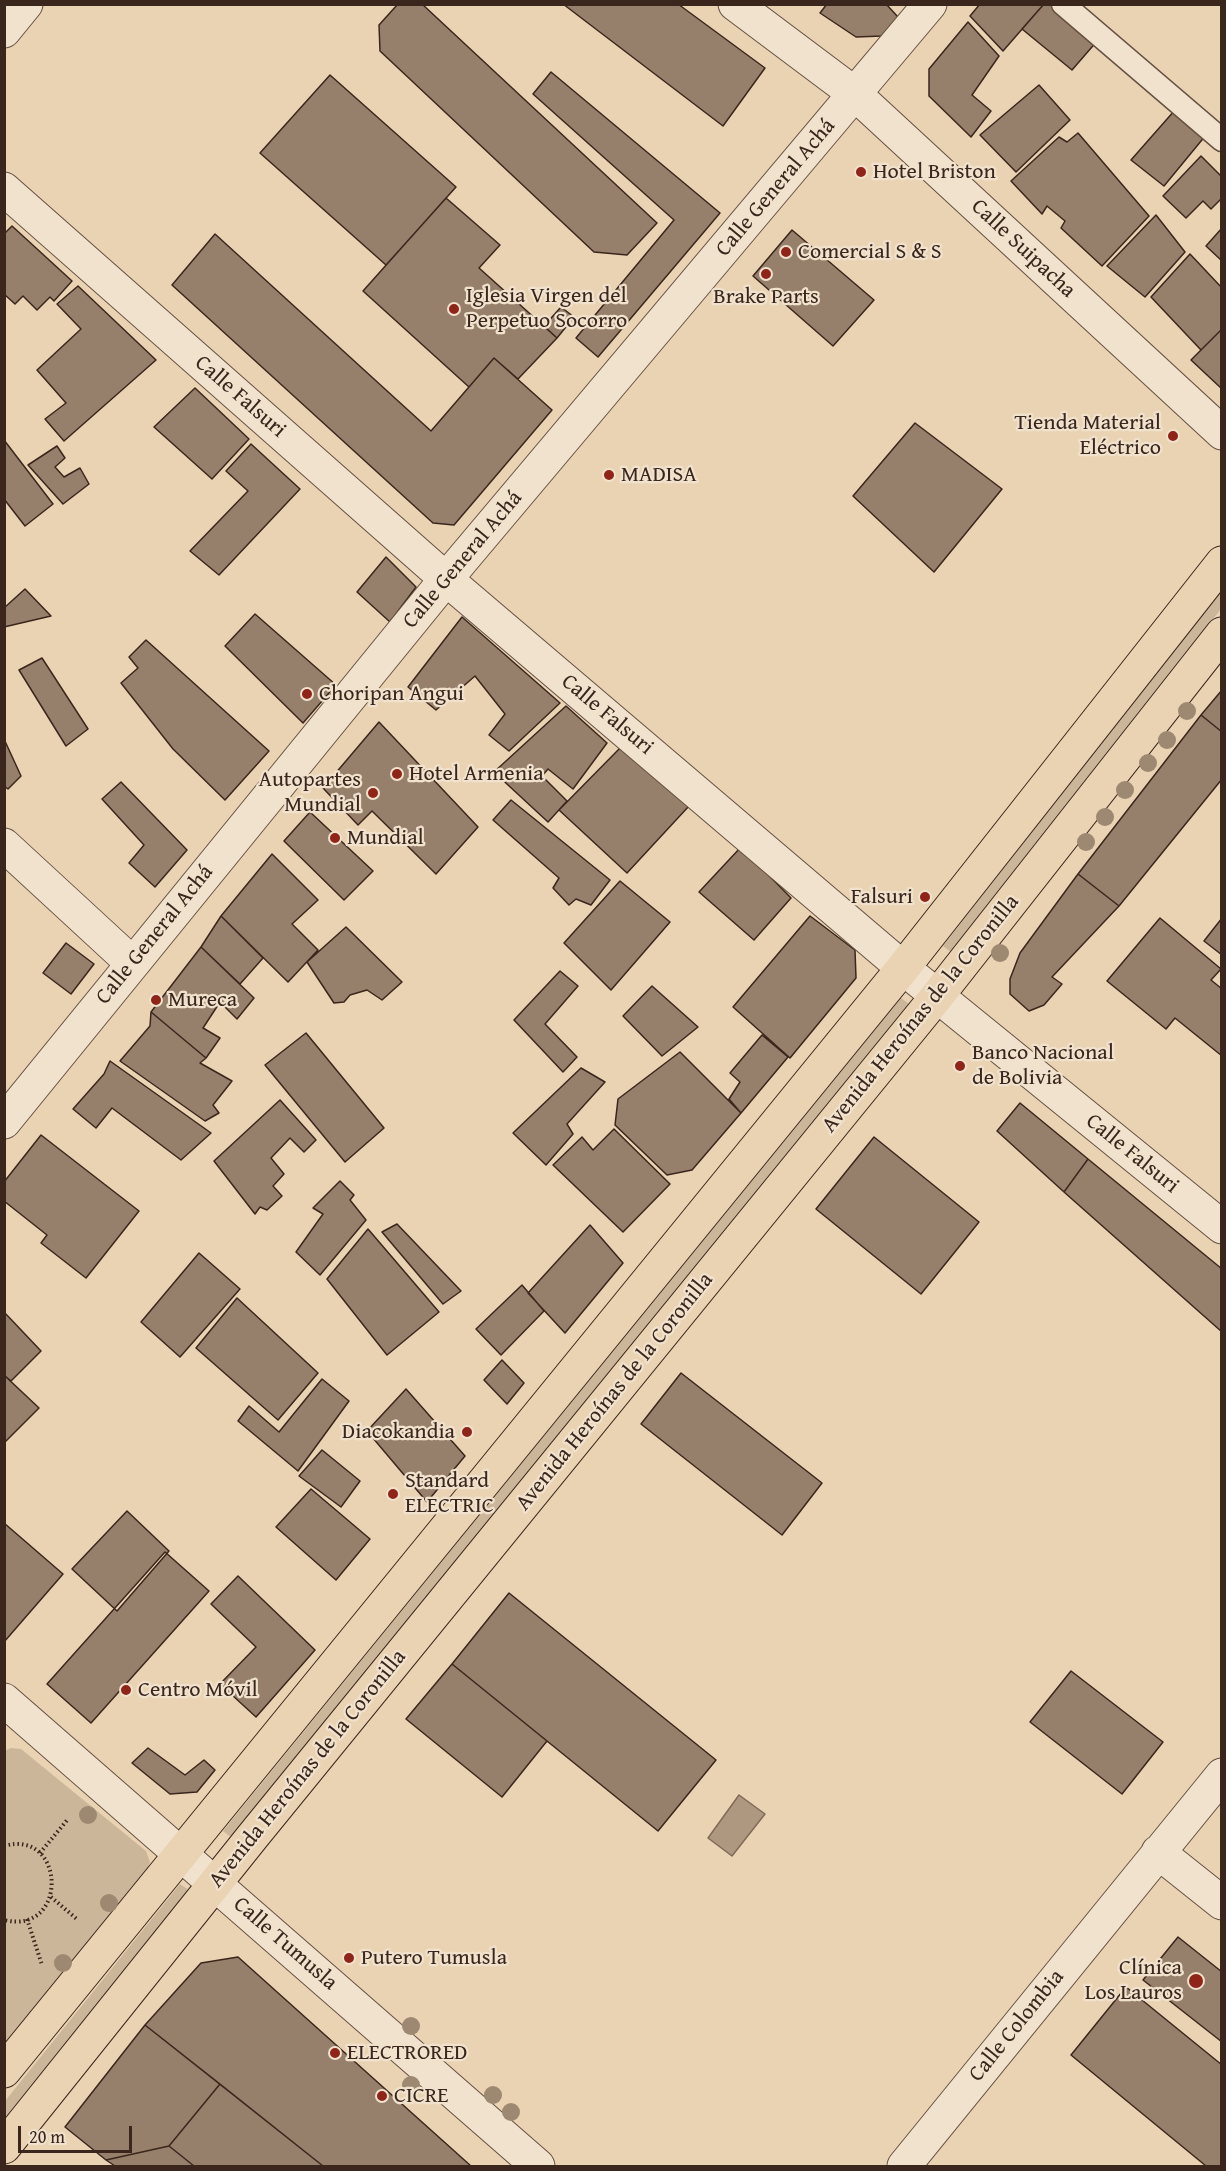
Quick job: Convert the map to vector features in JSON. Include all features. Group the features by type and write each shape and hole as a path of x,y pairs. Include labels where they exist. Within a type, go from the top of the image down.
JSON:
{"main road":[{"name":"Avenida Heroínas de la Coronilla","path":"4,2071 903,968 1221,563"},
{"name":"Avenida Heroínas de la Coronilla","path":"4,2147 938,995 1221,634"}],"street":[{"path":"4,31 26,4"},
{"name":"Calle Suipacha","path":"735,4 855,94 1221,433"},
{"name":"Calle General Achá","path":"4,1122 446,579 930,4"},
{"name":"Calle Falsuri","path":"4,189 446,579 903,968 1221,1227"},
{"path":"4,845 132,963"},
{"name":"Calle Tumusla","path":"9,1714 181,1852 538,2166"},
{"name":"Calle Colombia","path":"904,2166 1221,1775"},
{"path":"1158,1852 1221,1903"}],"lane":[{"path":"1063,4 1221,140"}],"path":[{"path":"40,1853 68,1819"},
{"path":"4,1846 20,1845 40,1853 52,1873 51,1897 45,1907 27,1919 4,1920"},
{"path":"51,1897 78,1920"},
{"path":"27,1919 42,1965"}],"shaded area":[{"path":"1221,590 1221,609 952,953 943,946"},
{"path":"900,997 909,1004 232,1838 223,1831"},
{"path":"11,1748 21,1749 146,1851 150,1862 147,1870 5,2046 4,1751"},
{"path":"739,1795 765,1814 732,1856 708,1838"},
{"path":"180,1884 189,1890 5,2118 5,2101"}],"building":[{"path":"398,4 422,4 657,223 627,255 594,252 380,51 379,25"},
{"path":"563,4 678,4 765,68 723,126"},
{"path":"827,4 886,4 898,17 882,36 856,37 820,13"},
{"path":"980,4 1044,4 1003,51 970,16"},
{"path":"1044,4 1055,4 1098,40 1072,70 1022,29"},
{"path":"968,22 999,56 972,95 991,111 971,137 929,96 929,69"},
{"path":"551,72 720,213 598,357 576,338 674,220 533,94"},
{"path":"330,75 456,187 386,265 260,153"},
{"path":"1039,85 1070,120 1016,172 980,135"},
{"path":"1175,110 1206,135 1164,186 1131,160"},
{"path":"1078,133 1149,216 1102,266 1061,228 1065,221 1047,206 1042,214 1011,181 1059,137 1067,142"},
{"path":"1201,156 1222,177 1222,198 1211,209 1203,201 1186,218 1163,196"},
{"name":"Iglesia Virgen del Perpetuo Socorro","path":"446,198 500,245 479,268 557,338 518,379 494,358 469,387 363,291"},
{"path":"1156,215 1185,252 1145,297 1107,266"},
{"path":"12,226 72,281 54,301 50,297 37,310 23,296 15,304 4,294 4,234"},
{"path":"1222,228 1222,261 1206,246"},
{"path":"792,230 874,300 833,346 753,276"},
{"path":"215,234 431,431 494,358 552,410 454,525 433,523 172,285"},
{"path":"1190,254 1222,288 1222,329 1201,350 1151,297"},
{"path":"78,286 156,360 64,441 45,419 66,403 37,370 81,329 57,304"},
{"path":"561,307 574,317 557,338 544,326"},
{"path":"1222,329 1222,389 1191,360"},
{"path":"195,388 249,439 212,479 154,427"},
{"path":"915,423 1002,489 934,572 853,496"},
{"path":"4,440 53,504 25,526 4,499"},
{"path":"251,444 300,489 219,575 190,551 248,491 226,471"},
{"path":"57,446 65,458 55,467 64,477 80,468 89,484 63,504 28,465"},
{"path":"386,557 416,587 390,622 357,592"},
{"path":"25,589 51,616 4,627 4,608"},
{"path":"255,614 336,685 303,723 225,646"},
{"path":"462,617 560,703 509,751 489,735 505,714 475,676 436,710 408,687"},
{"path":"146,640 269,751 225,800 173,749 121,683 138,668 129,657"},
{"path":"42,658 88,729 66,746 19,670"},
{"path":"1222,690 1222,732 1201,715"},
{"path":"566,706 607,743 573,789 548,769 542,776 567,801 548,822 494,772"},
{"path":"1201,715 1222,732 1222,779 1119,906 1078,874"},
{"path":"379,722 478,827 436,874 372,811 358,825 323,788"},
{"path":"4,739 21,776 8,789 4,786"},
{"path":"621,747 689,806 627,873 559,810"},
{"path":"121,782 187,850 155,887 129,863 144,845 102,799"},
{"path":"511,800 610,880 591,905 576,899 569,905 553,888 559,878 493,820"},
{"path":"310,812 373,871 344,900 284,841"},
{"path":"741,847 791,898 754,940 699,892"},
{"path":"272,854 318,900 292,924 318,950 288,982 221,916"},
{"path":"1078,874 1119,906 1052,977 1062,984 1044,1005 1029,1011 1010,994 1010,979 1020,953"},
{"path":"620,881 670,922 611,990 564,943"},
{"path":"221,916 263,958 240,984 201,947"},
{"path":"810,916 855,950 856,978 790,1058 733,1007"},
{"path":"1160,918 1221,969 1211,980 1222,989 1222,1056 1175,1018 1166,1029 1107,981"},
{"path":"1222,918 1222,955 1204,941"},
{"path":"346,927 402,982 382,1000 367,990 350,995 344,1002 334,1003 307,962"},
{"path":"66,943 94,964 71,994 43,973"},
{"path":"201,947 254,998 237,1019 220,1002 203,1028 220,1038 206,1058 151,1012"},
{"path":"560,971 578,986 545,1024 577,1057 563,1072 514,1020"},
{"path":"652,986 698,1027 662,1056 623,1016"},
{"path":"151,1012 206,1058 200,1063 232,1081 213,1105 219,1113 205,1121 120,1061 150,1026"},
{"path":"306,1033 384,1128 345,1162 265,1065"},
{"path":"762,1035 788,1057 741,1113 729,1099 740,1082 730,1073"},
{"path":"680,1052 741,1113 692,1170 667,1175 615,1125 618,1099"},
{"path":"110,1061 211,1133 181,1160 112,1108 96,1128 73,1109 104,1074"},
{"path":"581,1068 605,1082 567,1124 573,1134 546,1165 513,1133"},
{"path":"280,1100 316,1140 304,1152 290,1138 271,1158 284,1174 273,1186 282,1196 267,1210 260,1207 255,1214 214,1161"},
{"path":"1020,1103 1088,1159 1064,1192 997,1131"},
{"path":"614,1129 670,1184 623,1232 553,1165 582,1137 593,1150"},
{"path":"41,1135 139,1211 86,1278 41,1243 47,1235 4,1201 4,1182"},
{"path":"874,1137 979,1222 921,1294 816,1209"},
{"path":"1088,1159 1222,1269 1222,1332 1064,1192"},
{"path":"340,1181 354,1195 350,1200 366,1220 320,1275 296,1252 323,1214 313,1208"},
{"path":"397,1224 461,1291 443,1304 382,1232"},
{"path":"590,1225 623,1263 565,1333 528,1293"},
{"path":"368,1229 439,1312 387,1355 327,1279"},
{"path":"199,1253 240,1289 180,1357 141,1322"},
{"path":"522,1285 544,1311 501,1355 476,1329"},
{"path":"237,1298 318,1373 278,1420 196,1348"},
{"path":"4,1312 41,1351 11,1381 4,1375"},
{"path":"502,1360 524,1383 507,1404 484,1380"},
{"path":"681,1373 822,1483 782,1535 641,1424"},
{"path":"4,1375 39,1408 4,1443"},
{"path":"322,1379 349,1401 298,1471 238,1421 249,1406 279,1432"},
{"path":"406,1389 465,1456 427,1502 367,1431"},
{"path":"322,1450 360,1481 341,1507 299,1476"},
{"path":"311,1489 370,1539 336,1580 276,1527"},
{"path":"127,1511 169,1551 117,1611 72,1569"},
{"path":"4,1523 63,1574 4,1642"},
{"path":"165,1552 209,1591 91,1723 47,1684"},
{"path":"238,1576 315,1650 256,1717 220,1684 256,1647 211,1604"},
{"path":"509,1593 716,1760 658,1831 452,1664"},
{"path":"452,1664 547,1741 502,1797 406,1719"},
{"path":"1071,1671 1163,1742 1122,1794 1030,1722"},
{"path":"148,1748 185,1775 204,1760 215,1770 197,1792 170,1794 132,1763"},
{"path":"1178,1937 1222,1972 1222,2042 1143,1980"},
{"path":"238,1957 471,2166 323,2166 145,2025 201,1963"},
{"path":"1126,1987 1222,2065 1222,2166 1206,2166 1071,2055"},
{"path":"145,2025 220,2084 169,2146 106,2160 65,2127"},
{"path":"220,2084 323,2166 194,2166 169,2146"},
{"path":"169,2146 194,2166 115,2166 106,2160"}],"place":[{"name":"Hotel Briston","path":"861,172"},
{"name":"Comercial S & S","path":"786,252"},
{"name":"Brake Parts","path":"766,274"},
{"name":"Iglesia Virgen del Perpetuo Socorro","path":"454,309"},
{"name":"Tienda Material Eléctrico","path":"1173,436"},
{"name":"MADISA","path":"609,475"},
{"name":"Choripan Angui","path":"307,694"},
{"name":"Hotel Armenia","path":"397,774"},
{"name":"Autopartes Mundial","path":"373,793"},
{"name":"Mundial","path":"335,838"},
{"name":"Falsuri","path":"925,897"},
{"name":"Mureca","path":"156,1000"},
{"name":"Banco Nacional de Bolivia","path":"960,1066"},
{"name":"Diacokandia","path":"467,1432"},
{"name":"Standard ELECTRIC","path":"393,1494"},
{"name":"Centro Móvil","path":"126,1690"},
{"name":"Putero Tumusla","path":"349,1958"},
{"name":"Clínica Los Lauros","path":"1196,1981"},
{"name":"ELECTRORED","path":"335,2053"},
{"name":"CICRE","path":"382,2096"}]}
